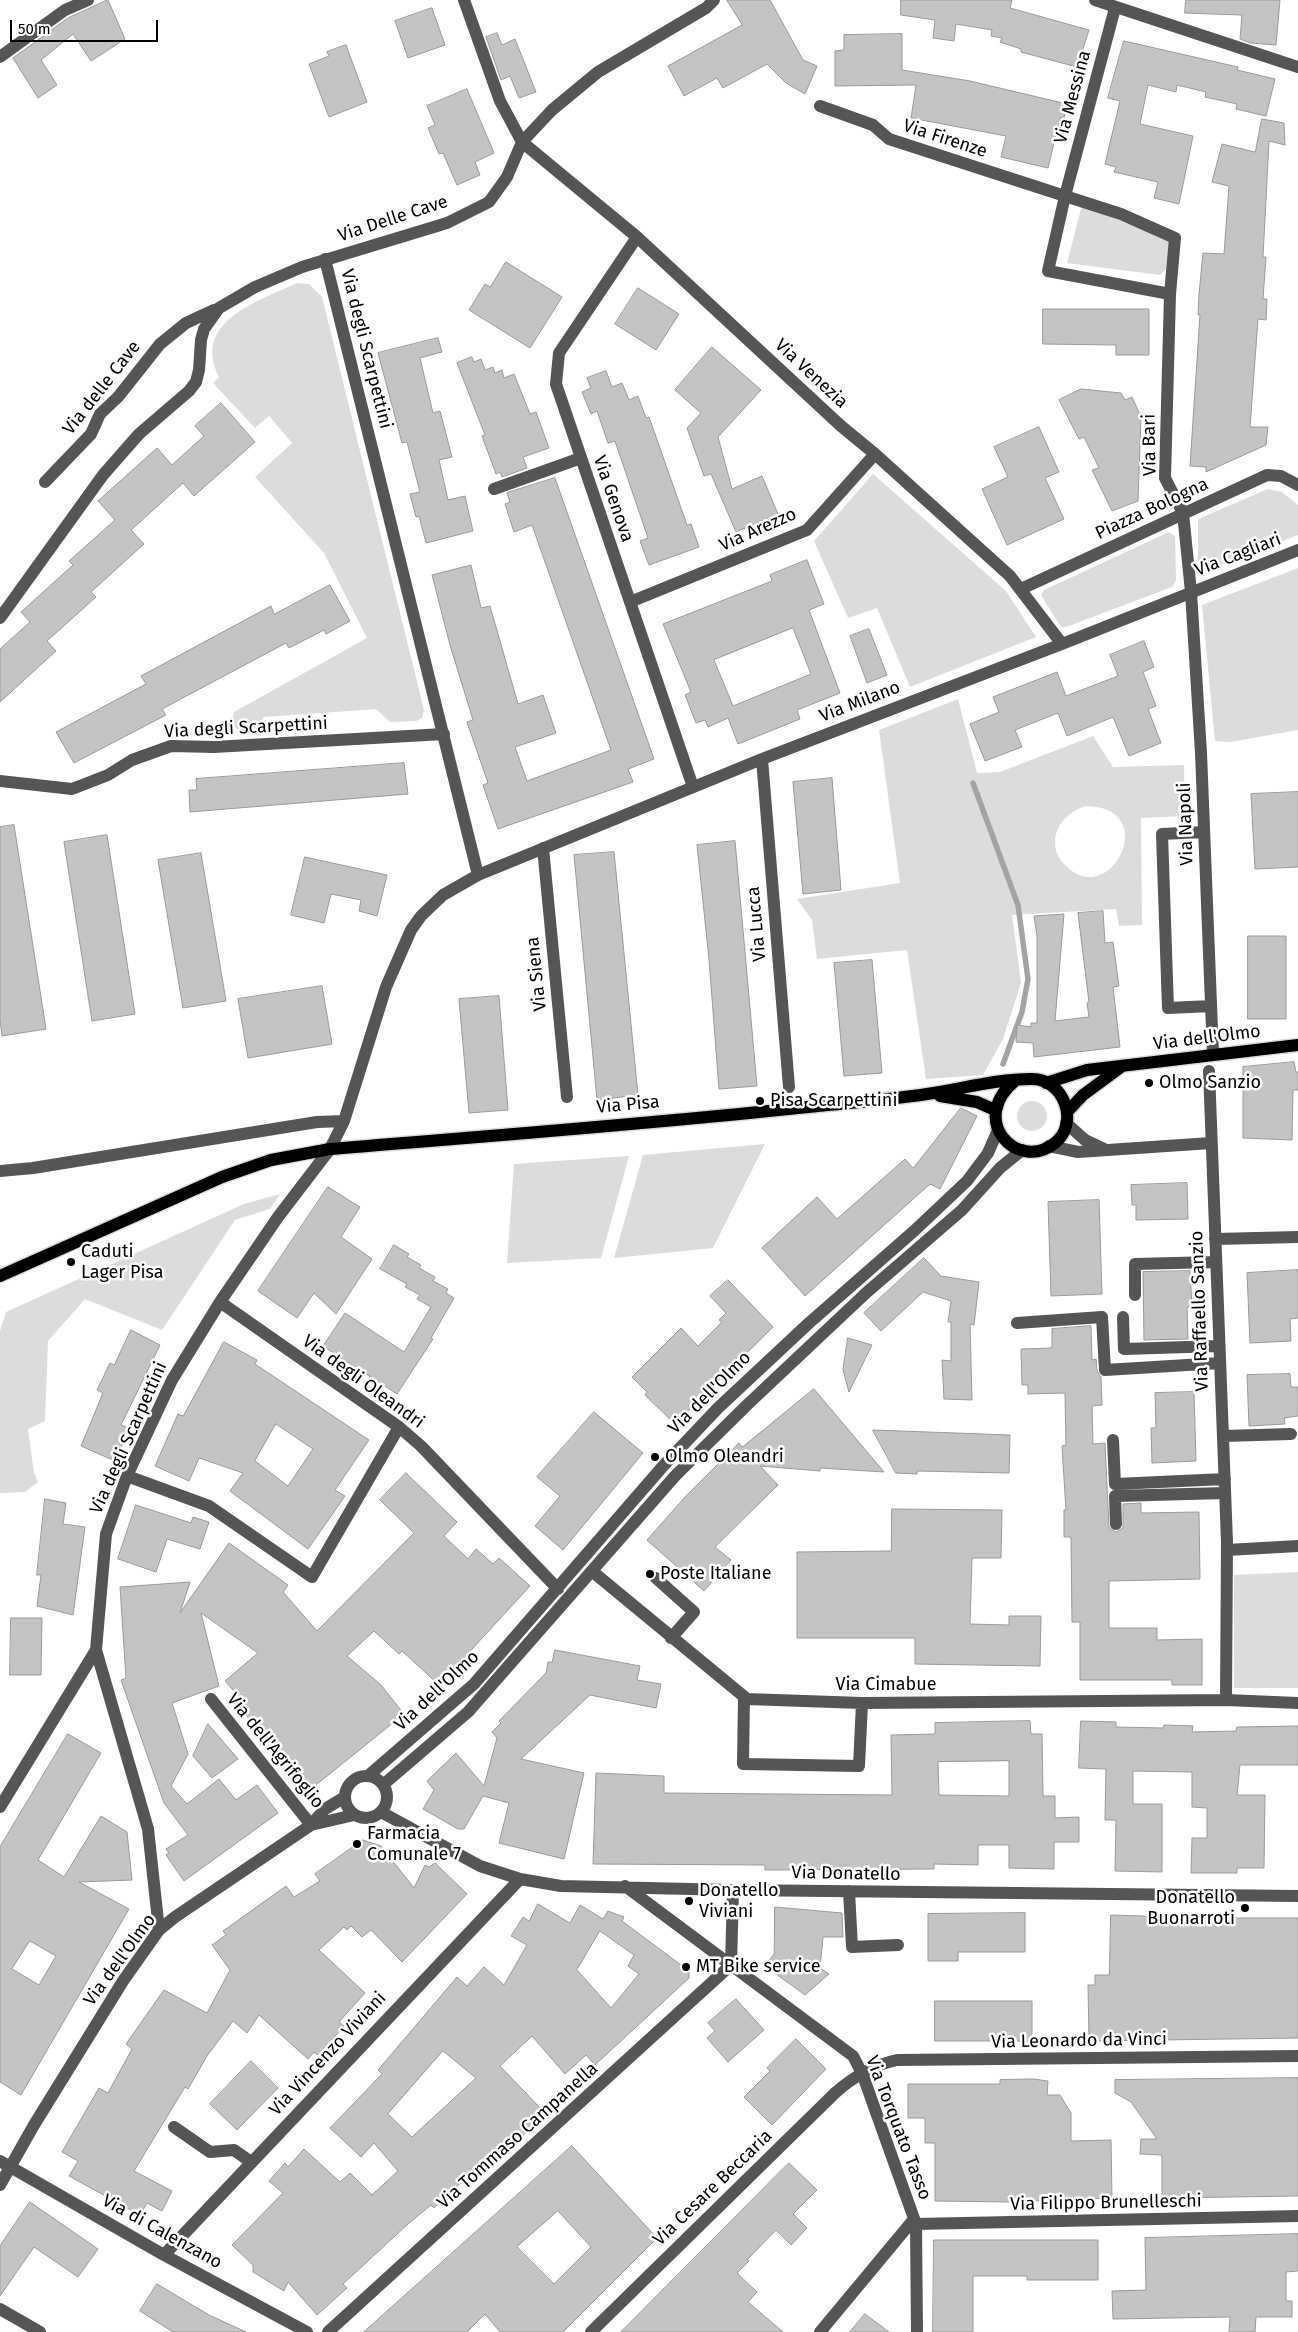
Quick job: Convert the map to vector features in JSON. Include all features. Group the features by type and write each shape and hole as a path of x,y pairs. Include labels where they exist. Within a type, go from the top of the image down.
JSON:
{"main road":[{"name":"Via dell'Olmo","path":"1016,1080 1038,1079 1046,1082 1087,1070 1298,1045"},
{"name":"Via dell'Olmo","path":"1050,1146 1056,1142 1067,1118 1083,1095 1121,1067"},
{"path":"1016,1080 1000,1095 995,1110 998,1130 1008,1142 1022,1150 1031,1151 1050,1146"},
{"name":"Via Pisa","path":"0,1276 222,1177 271,1160 330,1149 751,1113 928,1094 990,1082 1016,1080"},
{"path":"1046,1082 1062,1095 1067,1118"},
{"name":"Via Pisa","path":"928,1094 967,1099 995,1110"}],"street":[{"path":"0,57 65,10 88,0"},
{"path":"464,0 500,101 522,142 552,110 598,72 706,8 714,0"},
{"path":"1095,0 1298,67"},
{"name":"Via Messina","path":"1115,8 1065,196 1048,271 1170,294"},
{"name":"Via Firenze","path":"820,106 873,125 889,139 1121,214 1175,238 1170,294"},
{"name":"Via Venezia","path":"522,142 637,237 1021,589 1062,644"},
{"name":"Via Delle Cave","path":"325,259 447,223 489,202 508,177 522,142"},
{"name":"Via Genova","path":"637,237 559,353 556,384 693,787"},
{"name":"Via degli Scarpettini","path":"0,618 103,475 139,434 189,392 196,382 199,370 200,340 204,329 219,308 255,287 325,259 478,875"},
{"name":"Via Bari","path":"1170,294 1165,478 1183,513 1191,592"},
{"name":"Via delle Cave","path":"45,482 91,434 100,414 118,397 160,344 186,323 219,308"},
{"name":"Via Arezzo","path":"630,602 806,530 875,454"},
{"path":"494,489 581,458"},
{"name":"Piazza Bologna","path":"1021,589 1267,475 1281,476 1298,485"},
{"name":"Via Cagliari","path":"1191,592 1298,550"},
{"name":"Via Milano","path":"543,848 762,759 1062,644 1191,592"},
{"name":"Via Napoli","path":"1191,592 1201,754 1213,1054"},
{"name":"Via degli Scarpettini","path":"0,780 72,789 108,775 132,760 171,746 214,747 444,734"},
{"name":"Via Lucca","path":"762,759 789,1087"},
{"path":"1204,832 1162,834 1168,1008 1211,1006"},
{"name":"Via degli Scarpettini","path":"159,1930 148,1829 96,1650 106,1534 127,1476 172,1380 220,1302 278,1217 330,1149 344,1121 376,1018 407,938 421,916 443,896 478,875 543,848"},
{"name":"Via Siena","path":"543,848 567,1097"},
{"name":"Via Raffaello Sanzio","path":"1209,1071 1227,1550 1226,1700"},
{"path":"1067,1118 1085,1140 1104,1149"},
{"path":"0,1171 34,1168 317,1122 344,1121"},
{"name":"Via dell'Olmo","path":"0,2185 5,2164 113,1996 159,1930 175,1917 311,1825 325,1809 345,1797 346,1790 355,1779 369,1776 474,1684 558,1590 664,1465 718,1408 809,1322 914,1231 967,1181 988,1153 998,1130"},
{"path":"1050,1146 1072,1152 1211,1143"},
{"name":"Via dell'Olmo","path":"384,1784 468,1712 676,1476 747,1405 866,1293 962,1210 1000,1168 1022,1150"},
{"path":"1214,1239 1298,1237"},
{"path":"1135,1295 1135,1264 1215,1262"},
{"name":"Via degli Oleandri","path":"220,1302 399,1427 420,1446 558,1590"},
{"path":"1018,1323 1102,1317 1106,1370 1220,1363"},
{"path":"1123,1317 1124,1349 1219,1346"},
{"path":"127,1476 209,1506 312,1577 399,1427"},
{"path":"1223,1436 1291,1434"},
{"path":"1113,1440 1115,1484 1224,1479"},
{"path":"1116,1524 1115,1496 1225,1493"},
{"path":"1227,1550 1298,1546"},
{"path":"593,1572 744,1697 743,1764 858,1766 862,1703"},
{"path":"656,1578 694,1612 671,1638"},
{"path":"0,1807 96,1650"},
{"name":"Via Cimabue","path":"744,1697 756,1700 862,1703 1226,1700 1298,1702"},
{"name":"Via dell'Agrifoglio","path":"211,1699 311,1825"},
{"path":"369,1776 384,1784 388,1796 387,1803 381,1812"},
{"path":"345,1797 346,1805 354,1815"},
{"name":"Via dell'Olmo","path":"311,1825 354,1815 367,1818 381,1812"},
{"name":"Via Donatello","path":"381,1812 480,1866 520,1879 561,1886 733,1890 1298,1896"},
{"name":"Via Vincenzo Viviani","path":"164,2255 520,1879"},
{"name":"Via Torquato Tasso","path":"625,1886 853,2056 862,2073 915,2222 918,2332"},
{"path":"731,1966 733,1890"},
{"path":"850,1891 852,1947 898,1945"},
{"name":"Via Tommaso Campanella","path":"328,2332 731,1966"},
{"name":"Via Leonardo da Vinci","path":"862,2073 897,2060 1298,2056"},
{"name":"Via Cesare Beccaria","path":"591,2332 834,2093 862,2073"},
{"path":"174,2127 210,2152 234,2150 250,2162"},
{"name":"Via di Calenzano","path":"5,2164 164,2255 308,2332"},
{"name":"Via Filippo Brunelleschi","path":"915,2222 1298,2216"},
{"path":"820,2332 915,2222"},
{"path":"0,2309 40,2332"}],"shaded area":[{"path":"1082,205 1170,241 1166,269 1160,275 1067,263"},
{"path":"297,283 309,284 322,297 424,710 422,718 416,721 390,722 376,709 264,717 254,734 240,731 233,722 234,712 367,638 324,553 255,477 292,443 269,416 255,428 213,383 219,377 213,358 214,341 221,327 248,306"},
{"path":"873,474 1006,591 1036,637 910,687 877,608 848,618 814,541"},
{"path":"1268,489 1282,492 1298,505 1298,535 1202,572 1198,569 1198,519"},
{"path":"1169,532 1175,536 1176,580 1172,587 1066,627 1061,627 1041,595 1044,590"},
{"path":"1298,568 1298,730 1230,742 1215,741 1202,605"},
{"path":"958,699 977,773 1000,772 1093,736 1113,767 1184,765 1185,816 1141,818 1142,925 1119,926 1116,909 1012,915 1021,983 1003,1039 983,1075 926,1079 907,950 817,959 812,920 797,899 900,883 879,730","holes":["1086,806 1109,811 1122,822 1125,838 1121,854 1112,867 1098,876 1082,876 1065,865 1059,856 1055,847 1058,830 1062,822 1069,815"]},
{"path":"1032,1101 1042,1106 1047,1116 1042,1126 1032,1131 1022,1126 1017,1116 1022,1106"},
{"path":"765,1144 713,1248 614,1258 643,1155"},
{"path":"629,1156 601,1258 507,1263 514,1164"},
{"path":"280,1194 270,1209 235,1220 162,1330 85,1299 48,1341 45,1421 28,1429 34,1473 38,1482 25,1492 0,1493 0,1331 6,1312 244,1204"},
{"path":"1298,1572 1298,1688 1234,1688 1234,1575"}],"building":[{"path":"108,0 125,39 91,61 73,34 41,60 57,85 38,98 13,58 68,18"},
{"path":"727,0 770,0 803,60 817,66 805,94 786,83 767,64 723,88 717,78 684,96 668,66 742,25"},
{"path":"901,0 1012,0 1010,8 1089,30 1077,67 1021,52 1021,49 1000,42 1002,38 991,36 992,30 956,24 954,41 933,38 935,20 901,15"},
{"path":"1186,0 1280,0 1276,45 1250,43 1240,39 1242,15 1185,13"},
{"path":"432,8 445,45 408,58 395,21"},
{"path":"497,33 502,45 515,39 536,92 519,98 510,76 501,80 486,37"},
{"path":"902,34 902,70 970,81 1067,104 1064,118 1060,118 1048,168 1001,157 1006,136 911,118 916,85 835,86 835,51 844,50 844,35"},
{"path":"1124,41 1238,67 1237,70 1275,79 1266,116 1236,109 1237,104 1205,97 1206,92 1177,85 1176,92 1148,85 1140,124 1193,136 1179,204 1154,198 1158,182 1114,172 1116,167 1105,164 1120,101 1108,98"},
{"path":"346,45 367,102 329,117 309,64 329,56 327,52"},
{"path":"467,89 494,153 475,162 480,175 457,185 443,153 439,154 428,128 435,125 427,106"},
{"path":"1262,119 1284,123 1285,145 1269,141 1263,257 1266,257 1263,299 1267,299 1266,320 1258,319 1250,427 1268,427 1266,445 1206,472 1206,467 1190,466 1200,315 1198,315 1199,294 1203,253 1224,254 1229,186 1212,182 1222,144 1255,152"},
{"path":"506,262 562,297 530,348 469,310 485,284 490,287"},
{"path":"638,288 679,314 656,350 615,324"},
{"path":"1043,309 1149,309 1149,355 1116,355 1116,345 1043,344"},
{"path":"438,338 442,352 420,358 433,413 440,411 452,457 439,460 448,500 465,496 473,531 426,543 419,516 416,517 410,494 420,492 407,442 402,443 378,353"},
{"path":"712,347 761,390 718,437 732,489 762,476 778,514 736,532 711,474 704,476 687,428 701,413 675,390"},
{"path":"472,357 474,362 481,359 485,370 493,367 495,373 502,370 504,378 514,374 530,414 536,412 549,448 523,457 527,468 502,477 500,472 496,474 482,436 485,435 457,363"},
{"path":"606,371 612,387 622,383 629,400 638,396 646,418 649,417 687,525 691,524 699,547 649,565 640,541 648,538 615,441 608,443 597,411 591,414 582,392 591,388 587,378"},
{"path":"1081,389 1121,393 1125,400 1132,397 1141,417 1138,501 1112,511 1092,470 1099,468 1084,437 1079,439 1059,400"},
{"path":"221,403 255,442 194,496 183,483 131,530 144,544 91,592 96,597 47,641 56,651 0,702 0,649 30,622 21,612 73,565 69,561 115,520 98,501 157,448 172,465 204,436 195,426"},
{"path":"1039,427 1059,472 1045,478 1064,519 1007,545 982,489 1008,477 994,447"},
{"path":"555,478 654,759 628,769 633,782 498,829 483,785 488,783 467,722 473,720 450,645 432,575 471,565 481,608 490,606 518,704 543,695 556,733 515,747 527,781 611,750 532,525 514,532 505,504 510,502 507,493"},
{"path":"807,560 824,604 809,610 840,693 797,710 800,719 738,744 728,718 708,727 705,720 696,723 685,695 691,692 663,624 772,581 770,575","holes":["793,628 811,674 733,706 714,660"]},
{"path":"330,585 350,621 326,634 324,630 289,648 286,643 162,709 166,715 74,763 56,732 146,684 141,676 271,606 274,614"},
{"path":"869,629 887,675 867,683 850,636"},
{"path":"1144,641 1154,667 1143,672 1156,706 1148,709 1161,743 1129,756 1113,717 1067,736 1058,713 1015,730 1022,747 985,761 970,724 999,712 993,697 1057,672 1066,696 1118,676 1110,655"},
{"path":"404,763 408,794 190,812 189,790 197,790 196,779"},
{"path":"832,778 841,890 803,894 793,782"},
{"path":"1298,792 1298,867 1255,869 1251,794"},
{"path":"14,825 46,1029 2,1036 0,1020 0,827"},
{"path":"107,835 135,1014 92,1021 64,842"},
{"path":"735,841 757,1086 719,1089 709,959 697,845"},
{"path":"614,852 638,1095 597,1100 574,855"},
{"path":"201,853 226,1001 183,1008 158,860"},
{"path":"305,857 387,875 377,916 359,911 361,900 331,894 324,923 291,915"},
{"path":"1103,911 1105,943 1113,942 1119,986 1113,987 1120,1047 1034,1057 1033,1043 1016,1042 1017,1025 1031,1027 1031,1023 1037,1023 1037,936 1034,916 1064,914 1055,1021 1089,1017 1087,1003 1089,1002 1078,913"},
{"path":"1248,936 1286,936 1286,1019 1248,1019"},
{"path":"872,960 882,1073 844,1076 834,963"},
{"path":"322,986 332,1044 248,1058 238,999"},
{"path":"499,996 508,1110 469,1113 459,999"},
{"path":"1294,1062 1296,1072 1298,1072 1298,1090 1293,1090 1292,1140 1243,1138 1243,1067"},
{"path":"961,1108 977,1116 940,1189 930,1184 805,1296 762,1248 817,1197 837,1219 905,1159 913,1168"},
{"path":"1187,1183 1188,1219 1136,1220 1136,1205 1132,1205 1131,1185"},
{"path":"328,1187 360,1207 341,1237 372,1259 336,1314 314,1293 297,1318 258,1291"},
{"path":"1099,1200 1102,1294 1051,1296 1048,1202"},
{"path":"394,1245 409,1254 407,1257 421,1265 419,1268 435,1277 433,1281 448,1289 446,1293 454,1298 431,1338 433,1339 397,1394 323,1346 345,1313 404,1352 431,1307 417,1299 420,1295 405,1287 407,1284 380,1269"},
{"path":"924,1258 941,1276 979,1282 974,1325 970,1324 972,1400 944,1399 942,1360 951,1361 951,1322 948,1322 951,1301 923,1292 881,1331 864,1313"},
{"path":"1298,1270 1298,1318 1290,1319 1291,1341 1250,1343 1247,1273"},
{"path":"1190,1271 1192,1307 1187,1307 1188,1339 1144,1340 1143,1272"},
{"path":"728,1280 773,1327 675,1424 645,1395 647,1392 632,1377 681,1328 698,1346 722,1322 719,1320 726,1313 710,1296"},
{"path":"1091,1326 1092,1360 1096,1359 1097,1371 1101,1377 1102,1405 1092,1406 1093,1444 1105,1443 1109,1528 1116,1532 1123,1528 1123,1504 1141,1503 1141,1513 1199,1512 1200,1579 1109,1581 1109,1628 1157,1628 1157,1640 1202,1639 1202,1685 1172,1685 1172,1680 1080,1680 1080,1622 1072,1622 1071,1537 1064,1537 1064,1510 1066,1510 1062,1446 1066,1445 1065,1393 1028,1394 1028,1385 1022,1385 1021,1349 1052,1348 1052,1329"},
{"path":"131,1330 160,1345 121,1425 129,1428 115,1461 81,1446 103,1393 97,1390 110,1363 114,1365"},
{"path":"848,1338 872,1345 849,1392 843,1370"},
{"path":"224,1342 257,1360 255,1364 369,1440 335,1490 345,1496 308,1549 230,1491 243,1473 199,1458 189,1481 155,1466 178,1414 183,1416","holes":["276,1424 313,1449 288,1486 255,1461"]},
{"path":"1290,1374 1291,1387 1298,1387 1298,1416 1284,1418 1285,1424 1249,1426 1247,1375"},
{"path":"814,1389 884,1472 820,1468 820,1471 760,1466 778,1485 715,1547 731,1560 704,1591 647,1540 685,1497 739,1443 742,1447"},
{"path":"1194,1392 1196,1461 1152,1463 1151,1428 1156,1428 1155,1393"},
{"path":"594,1412 643,1453 563,1550 535,1526 560,1496 537,1477"},
{"path":"873,1430 1010,1435 1009,1473 917,1471 917,1474 896,1473"},
{"path":"406,1473 457,1522 444,1536 468,1559 476,1549 493,1564 499,1558 530,1586 439,1685 402,1651 399,1654 374,1631 347,1656 381,1685 404,1714 311,1789 276,1746 275,1748 265,1738 242,1710 247,1706 225,1681 258,1653 201,1613 219,1686 172,1703 188,1754 171,1786 187,1804 219,1779 236,1800 257,1785 278,1813 184,1881 166,1855 169,1853 166,1849 188,1835 164,1803 121,1680 126,1678 120,1587 190,1582 180,1613 229,1543 288,1585 283,1592 317,1631 414,1533 380,1500"},
{"path":"45,1499 66,1503 63,1524 85,1527 73,1615 37,1606 41,1575 37,1575"},
{"path":"136,1505 191,1523 193,1517 209,1522 200,1549 167,1539 156,1572 118,1559"},
{"path":"892,1509 1002,1510 1001,1558 972,1558 970,1624 1009,1625 1009,1616 1041,1616 1040,1666 915,1664 915,1638 797,1638 797,1552 891,1551"},
{"path":"11,1618 42,1618 41,1675 10,1675"},
{"path":"555,1650 640,1666 637,1680 661,1684 656,1708 590,1695 521,1759 584,1773 564,1859 499,1843 509,1803 483,1796 464,1829 458,1829 423,1809 434,1790 427,1781 456,1753 484,1786 497,1738 492,1732 501,1723 499,1721 546,1673 548,1662 552,1662"},
{"path":"1030,1721 1031,1734 1042,1734 1043,1796 1055,1796 1055,1818 1079,1817 1079,1842 1054,1842 1054,1869 1009,1868 1009,1845 978,1845 978,1865 934,1864 934,1869 765,1870 765,1865 593,1864 596,1773 664,1776 664,1793 892,1795 891,1735 935,1734 935,1723","holes":["1009,1761 1009,1796 939,1795 938,1762"]},
{"path":"1081,1721 1116,1722 1116,1727 1163,1728 1164,1725 1193,1726 1192,1732 1236,1731 1237,1727 1298,1726 1298,1765 1240,1765 1237,1795 1265,1795 1264,1868 1237,1868 1237,1873 1191,1873 1192,1838 1207,1838 1207,1808 1192,1807 1192,1772 1133,1771 1133,1804 1162,1804 1162,1872 1115,1871 1116,1820 1105,1820 1106,1769 1079,1768"},
{"path":"208,1724 238,1759 212,1778 193,1756"},
{"path":"68,1734 101,1753 38,1860 64,1877 101,1816 127,1832 132,1880 79,1882 129,1909 21,2095 0,2082 0,1847","holes":["30,1941 56,1956 39,1985 12,1969"]},
{"path":"363,1840 381,1846 414,1888 425,1865 429,1867 435,1863 467,1894 402,1962 371,1930 362,1937 351,1926 347,1930 344,1927 319,1950 365,1993 339,2022 344,2026 318,2055 314,2052 308,2059 259,2015 247,2033 233,2021 207,2056 188,2089 185,2087 134,2171 172,2191 162,2211 147,2203 140,2215 69,2176 78,2161 62,2152 99,2088 108,2093 132,2049 126,2044 164,1990 207,2013 230,1970 212,1945 226,1935 223,1931 286,1886 294,1897 320,1881 315,1874"},
{"path":"538,1904 570,1923 580,1905 603,1919 608,1911 624,1917 622,1921 689,1971 689,1978 595,2065 586,2055 565,2074 532,2036 500,2066 546,2114 522,2136 517,2130 434,2208 431,2205 408,2224 343,2284 347,2288 317,2315 288,2282 284,2291 253,2272 253,2265 232,2245 283,2193 269,2181 285,2163 288,2167 304,2149 340,2182 350,2173 372,2195 398,2171 374,2143 361,2157 330,2128 382,2074 378,2070 457,1977 467,1986 484,1967 504,1985 527,1945 511,1936 523,1917 529,1921","holes":["600,1931 634,1955 628,1966 639,1974 611,2008 577,1970","443,2051 476,2078 412,2137 388,2114"]},
{"path":"775,1907 842,1913 843,1937 823,1937 820,1968 829,1974 805,1995 765,1966 774,1954"},
{"path":"1025,1913 1025,1952 958,1952 958,1961 928,1961 928,1914"},
{"path":"1111,1915 1298,1918 1298,2038 1089,2041 1088,1985 1095,1985 1095,1975 1109,1975"},
{"path":"736,1999 764,2030 728,2062 707,2038 715,2031 708,2023"},
{"path":"935,2001 1032,2001 1032,2041 935,2041"},
{"path":"796,2039 826,2069 772,2125 744,2097 770,2071 767,2068"},
{"path":"251,2061 278,2088 237,2130 210,2104"},
{"path":"1298,2078 1298,2196 1162,2198 1162,2155 1140,2154 1141,2139 1157,2139 1131,2102 1115,2093 1115,2080"},
{"path":"1033,2079 1048,2081 1047,2095 1060,2095 1071,2113 1071,2141 1111,2140 1112,2198 1010,2202 935,2201 935,2143 925,2143 925,2118 908,2118 908,2084 1000,2084 1000,2080"},
{"path":"572,2146 657,2238 563,2332 500,2332 485,2314 467,2332 364,2332","holes":["558,2211 591,2247 554,2284 517,2247"]},
{"path":"789,2163 817,2190 793,2214 807,2228 791,2245 776,2230 737,2273 757,2292 748,2302 783,2332 621,2332"},
{"path":"30,2202 98,2249 78,2277 34,2247 0,2296 0,2246"},
{"path":"1298,2234 1298,2271 1286,2272 1286,2301 1292,2301 1292,2317 1256,2317 1255,2332 1229,2332 1230,2317 1113,2319 1112,2291 1146,2290 1145,2238"},
{"path":"934,2240 1098,2240 1098,2280 1027,2280 1027,2276 973,2276 973,2332 933,2332"},
{"path":"157,2284 209,2315 246,2332 173,2332 140,2311"},
{"path":"865,2314 889,2332 850,2332"}],"waterway":[{"path":"973,783 1018,905 1028,979 1022,1012 1003,1064"}],"place":[{"name":"Olmo Sanzio","path":"1149,1083"},
{"name":"Pisa Scarpettini","path":"760,1101"},
{"name":"Caduti Lager Pisa","path":"71,1262"},
{"name":"Olmo Oleandri","path":"655,1457"},
{"name":"Poste Italiane","path":"650,1574"},
{"name":"Farmacia Comunale 7","path":"357,1844"},
{"name":"Donatello Viviani","path":"689,1901"},
{"name":"Donatello Buonarroti","path":"1245,1908"},
{"name":"MT Bike service","path":"686,1967"}]}
